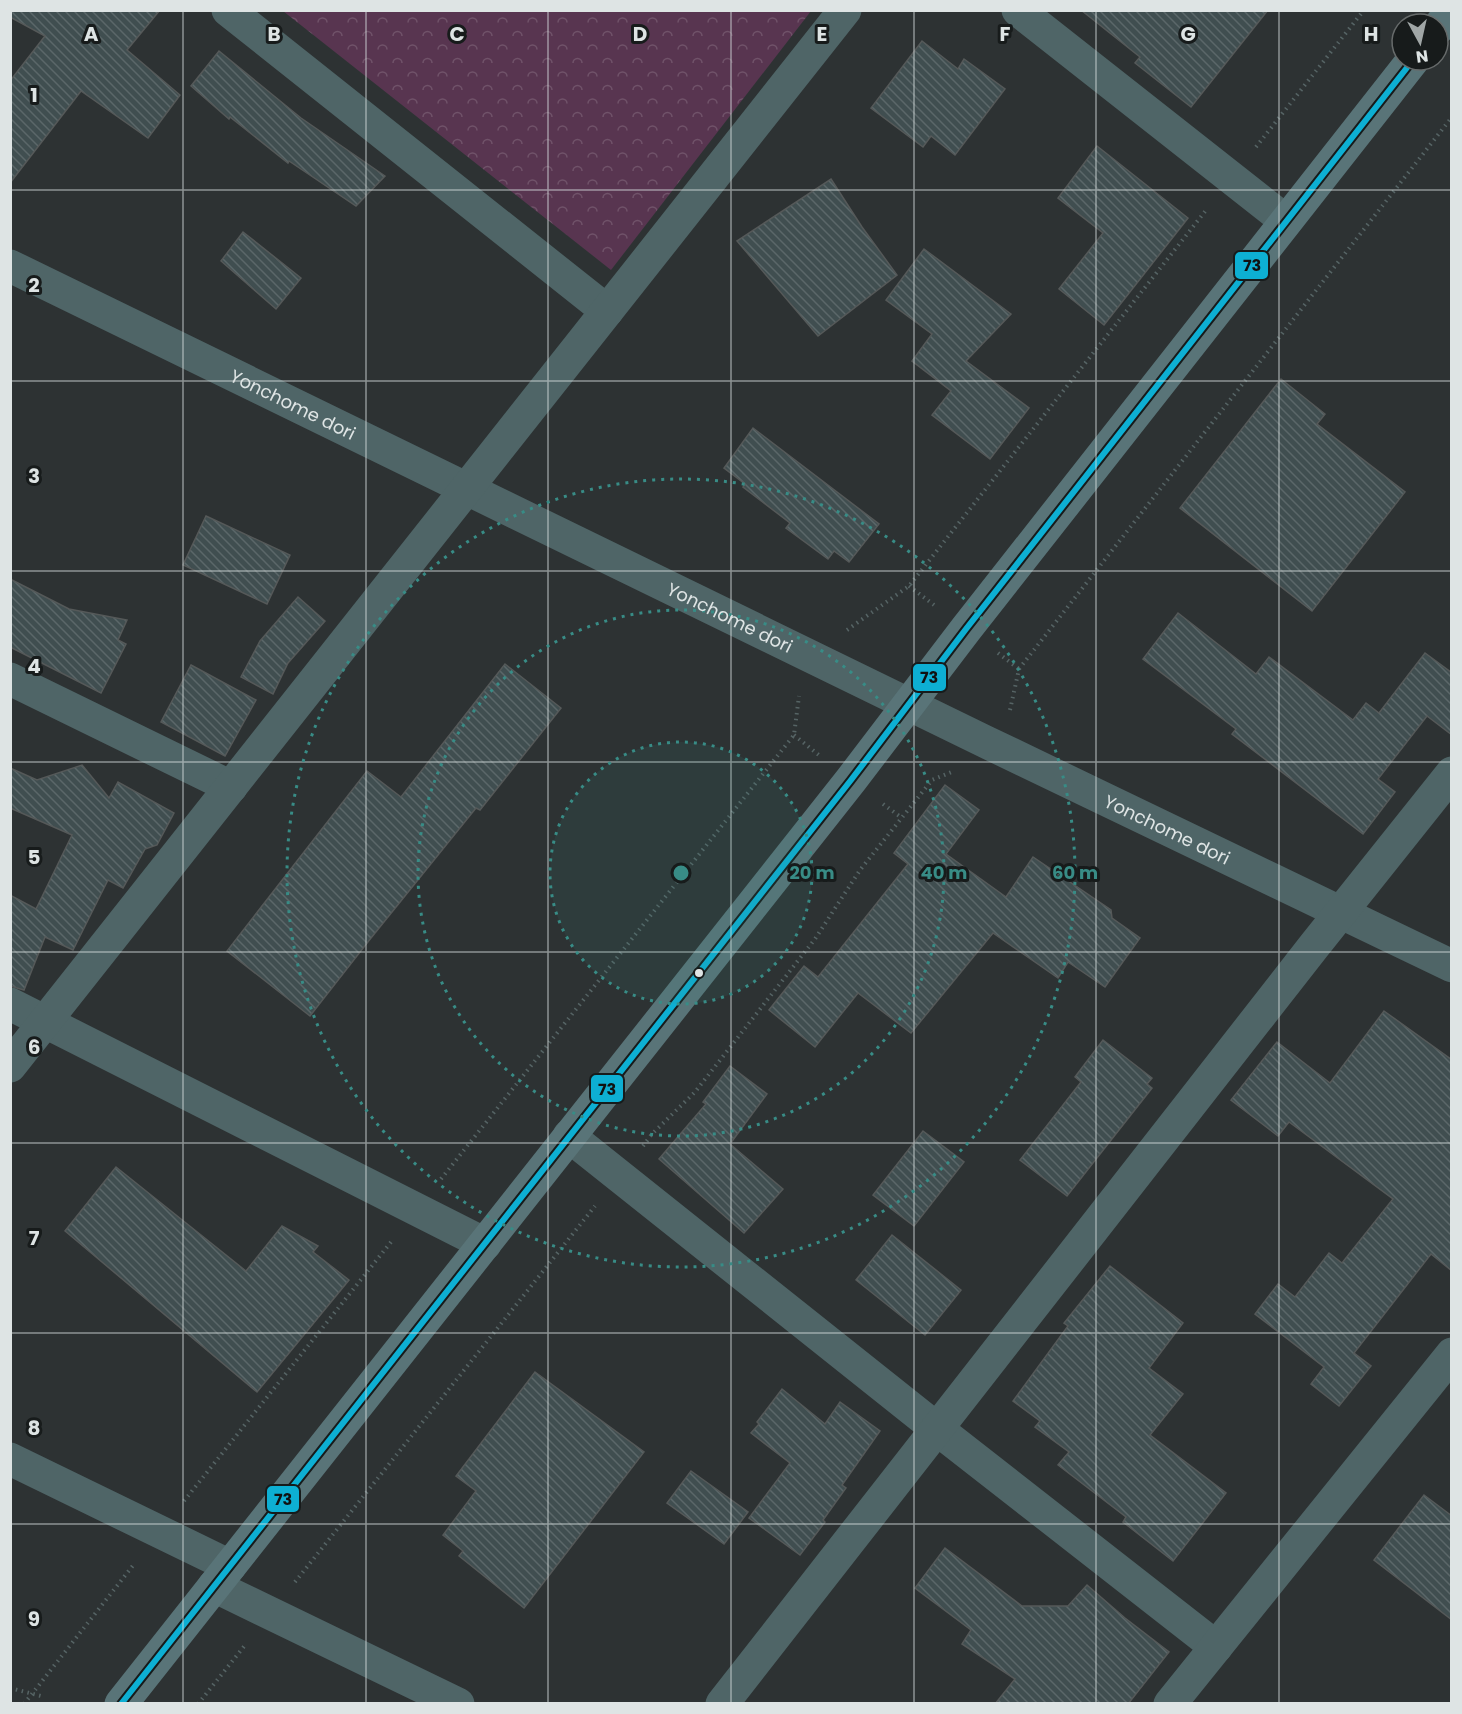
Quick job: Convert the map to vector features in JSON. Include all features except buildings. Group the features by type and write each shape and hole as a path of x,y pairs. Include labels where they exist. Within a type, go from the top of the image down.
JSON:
{"highway":[{"path":"121,1704 851,780 908,704 1404,72"}],"street":[{"path":"228,10 607,311"},
{"path":"10,1066 845,10"},
{"path":"1018,10 1286,221"},
{"name":"Yonchome dori","path":"10,266 986,742 1452,966"},
{"path":"10,679 231,787"},
{"path":"722,1704 1452,773"},
{"path":"10,1004 485,1244"},
{"path":"569,1136 937,1429 1216,1647"},
{"path":"1170,1704 1452,1354"},
{"path":"10,1459 160,1531 271,1613 458,1704"}],"path":[{"path":"24,1704 794,735 800,689 841,634 909,586 1364,10"},
{"path":"198,1704 652,1134 695,1092 815,939 860,870 932,780 963,768 1009,719 1019,669 1452,117"},
{"path":"10,1688 41,1696"}],"green space":[{"path":"283,11 811,11 611,270"}],"transit line":[{"name":"73","path":"121,1704 851,780 966,629 1404,72"}]}
